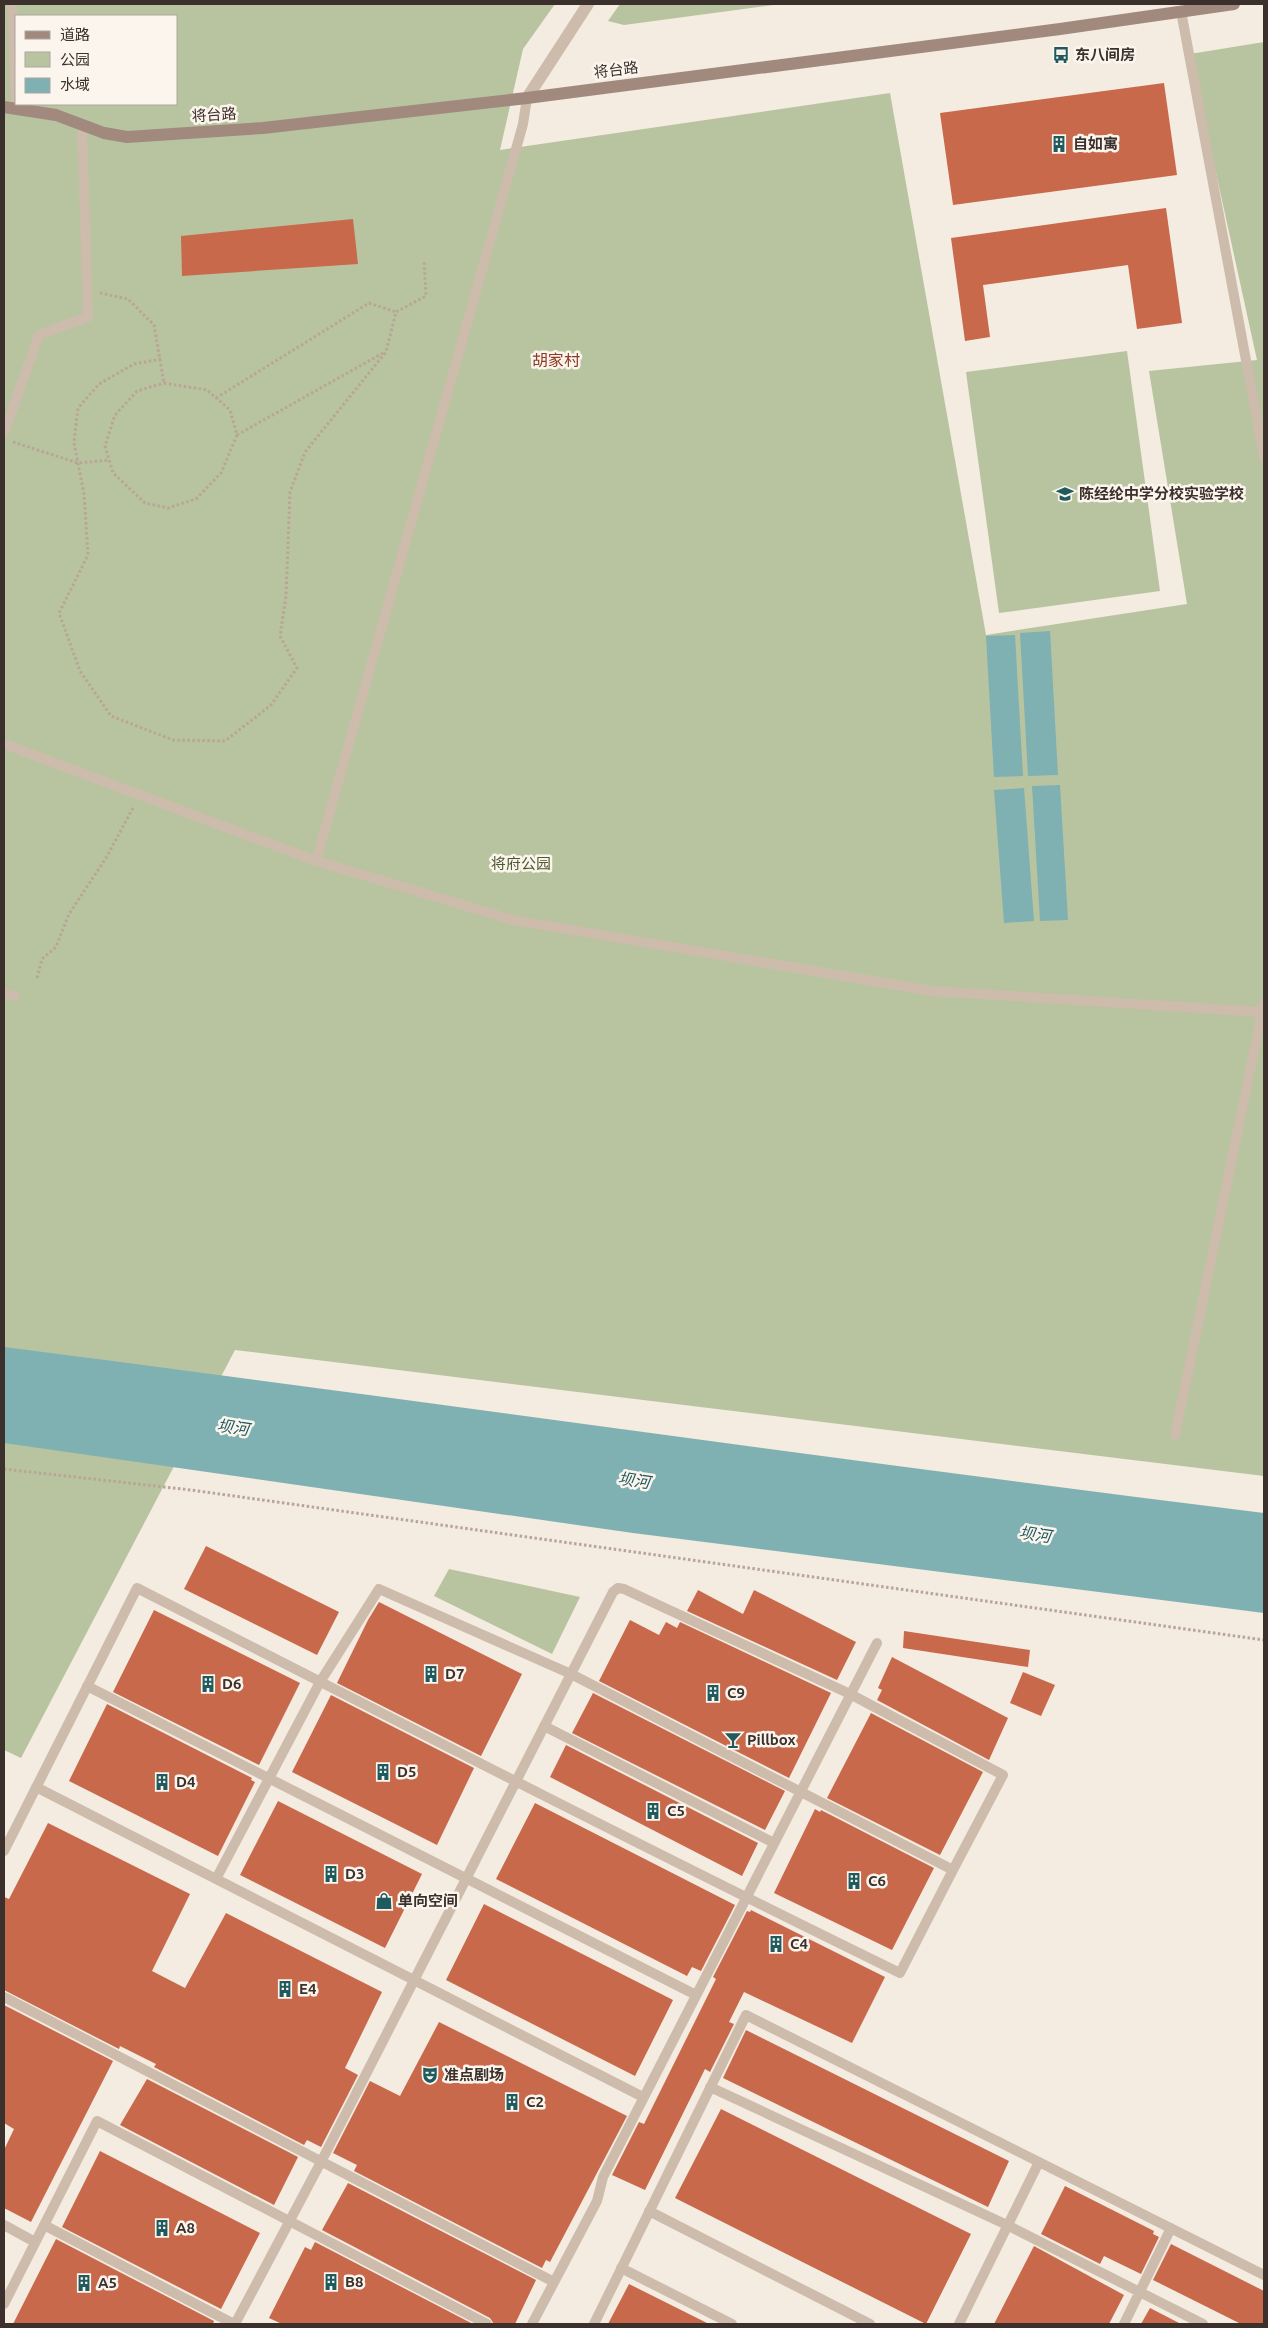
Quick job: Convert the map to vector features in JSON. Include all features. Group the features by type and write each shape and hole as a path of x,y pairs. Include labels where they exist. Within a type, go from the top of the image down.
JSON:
{"main road":[{"name":"将台路","path":"10,108 56,115 104,133 127,137 263,128 526,98 1234,4"}],"street":[{"path":"526,98 588,4"}],"lane":[{"path":"10,108 12,4"},
{"path":"1181,11 1264,457"},
{"path":"316,861 523,124 526,98"},
{"path":"4,433 39,335 88,317 82,125"},
{"path":"4,744 316,861 513,920 932,991 1263,1007 1176,1435"},
{"path":"4,994 15,996"},
{"path":"4,1851 137,1588 515,1782 900,1973 1002,1775 850,1694 624,1589 618,1588 613,1592 571,1674 515,1782 466,1877 413,1979 322,2160 235,2324 44,2225"},
{"path":"216,1879 320,1682 379,1589 571,1674 953,1870"},
{"path":"532,2324 598,2201 603,2178 643,2097 876,1642"},
{"path":"87,1686 696,1995"},
{"path":"544,1726 774,1843"},
{"path":"36,1787 643,2097"},
{"path":"4,1997 322,2160 554,2282"},
{"path":"594,2324 746,2014 1264,2275"},
{"path":"710,2087 1007,2225 1203,2324"},
{"path":"4,2304 97,2121 487,2324"},
{"path":"959,2324 1039,2162"},
{"path":"649,2211 870,2324"},
{"path":"4,2225 35,2242"},
{"path":"1124,2324 1171,2228"},
{"path":"621,2268 732,2324"}],"path":[{"path":"216,398 369,303 396,312 426,296 424,260"},
{"path":"87,291 128,299 154,324 164,383"},
{"path":"160,359 134,364 99,384 78,408 74,442 84,494 88,555 60,613 80,671 111,716 173,740 225,741 271,705 297,668 280,636 286,596 290,492 305,452 386,352 396,312"},
{"path":"237,435 230,410 207,390 164,383 137,390 115,415 105,446 113,473 145,503 168,508 196,499 221,473 237,435 386,352"},
{"path":"4,440 78,463 109,460"},
{"path":"37,978 42,959 56,947 69,914 106,858 140,795"},
{"path":"4,1469 191,1490 1264,1640"}],"green space":[{"name":"将府公园","path":"4,4 555,4 523,49 500,150 890,93 986,635 1187,604 1149,371 1257,360 1190,54 1264,42 1264,1476 235,1350 21,1758 4,1750"},
{"path":"620,4 781,4 624,25 608,21"},
{"path":"1127,351 1160,591 999,613 966,372"},
{"path":"449,1569 580,1597 552,1654 434,1596"}],"water":[{"path":"1050,631 1058,775 1028,776 1020,633"},
{"path":"1015,635 1023,776 994,777 986,636"},
{"path":"1060,785 1068,920 1040,921 1032,786"},
{"path":"1024,788 1034,921 1004,923 994,790"},
{"name":"坝河","path":"4,1347 1264,1513 1264,1613 633,1533 4,1443"}],"building":[{"name":"自如寓","path":"1164,83 1177,175 953,205 940,113"},
{"path":"1166,208 1182,323 1137,329 1128,265 983,285 990,337 965,341 951,238"},
{"path":"353,219 358,264 182,276 181,236"},
{"path":"206,1546 339,1612 317,1655 184,1589"},
{"path":"698,1590 743,1614 754,1590 856,1642 837,1680 687,1611"},
{"name":"D7","path":"379,1602 522,1674 481,1756 337,1683"},
{"name":"D6","path":"154,1610 300,1683 259,1765 113,1692"},
{"name":"C9","path":"630,1620 659,1635 666,1622 677,1628 680,1622 831,1693 789,1778 599,1681"},
{"path":"904,1631 1030,1650 1028,1667 903,1648"},
{"path":"892,1657 1008,1718 989,1760 877,1700 882,1690 878,1688"},
{"path":"1023,1672 1055,1685 1041,1716 1010,1703"},
{"path":"593,1693 785,1791 765,1830 572,1733"},
{"name":"D5","path":"331,1695 474,1768 437,1845 292,1772"},
{"name":"D4","path":"107,1704 252,1778 251,1780 255,1782 218,1856 69,1781"},
{"path":"871,1713 983,1772 940,1855 827,1798"},
{"name":"C5","path":"566,1745 758,1843 742,1876 550,1777"},
{"name":"D3","path":"278,1801 422,1874 385,1948 240,1875"},
{"path":"535,1803 735,1905 701,1971 692,1967 687,1976 496,1879"},
{"name":"C6","path":"815,1809 820,1812 821,1810 934,1868 892,1950 774,1893"},
{"path":"48,1823 190,1894 152,1971 185,1988 226,1913 382,1992 345,2068 358,2075 321,2147 307,2140 304,2145 154,2067 156,2064 120,2046 119,2049 4,1990 4,1897 9,1899"},
{"path":"484,1904 673,2000 635,2076 446,1980"},
{"path":"751,1910 885,1977 852,2043 744,1992 729,2022 734,2024 710,2072 705,2069 645,2190 612,2175 639,2122 644,2124 716,1979 713,1977 747,1911 750,1912"},
{"path":"4,2005 113,2061 31,2222 4,2208 4,2150 14,2129 4,2123"},
{"path":"439,2022 627,2116 550,2262 546,2260 542,2268 354,2171 357,2165 333,2153 370,2081 400,2096"},
{"path":"746,2030 1009,2161 988,2207 723,2078"},
{"path":"147,2079 298,2157 274,2205 120,2125"},
{"path":"721,2109 971,2234 926,2324 675,2198"},
{"name":"A8","path":"100,2151 260,2233 221,2309 62,2227"},
{"path":"348,2183 536,2280 515,2324 494,2324 490,2318 322,2230"},
{"path":"1065,2186 1154,2231 1153,2234 1159,2237 1141,2274 1104,2256 1100,2264 1041,2234"},
{"name":"A5","path":"56,2239 214,2321 213,2324 13,2324"},
{"name":"B8","path":"315,2242 473,2324 282,2324 269,2318 305,2247 311,2250"},
{"path":"1171,2244 1264,2291 1264,2324 1241,2324 1153,2280"},
{"path":"1034,2246 1124,2295 1109,2324 994,2324"},
{"path":"629,2284 709,2324 608,2324"},
{"path":"1150,2308 1181,2324 1141,2324"}],"place":[{"name":"东八间房","path":"1061,55"},
{"name":"自如寓","path":"1059,144"},
{"name":"陈经纶中学分校实验学校","path":"1065,494"},
{"name":"D7","path":"431,1674"},
{"name":"D6","path":"208,1684"},
{"name":"C9","path":"713,1693"},
{"name":"Pillbox","path":"733,1740"},
{"name":"D5","path":"383,1772"},
{"name":"D4","path":"162,1782"},
{"name":"C5","path":"653,1811"},
{"name":"D3","path":"331,1874"},
{"name":"C6","path":"854,1881"},
{"name":"单向空间","path":"384,1901"},
{"name":"C4","path":"776,1944"},
{"name":"E4","path":"285,1989"},
{"name":"准点剧场","path":"430,2075"},
{"name":"C2","path":"512,2102"},
{"name":"A8","path":"162,2228"},
{"name":"B8","path":"331,2282"},
{"name":"A5","path":"84,2283"}],"district":[{"name":"胡家村","path":"556,360"}]}
